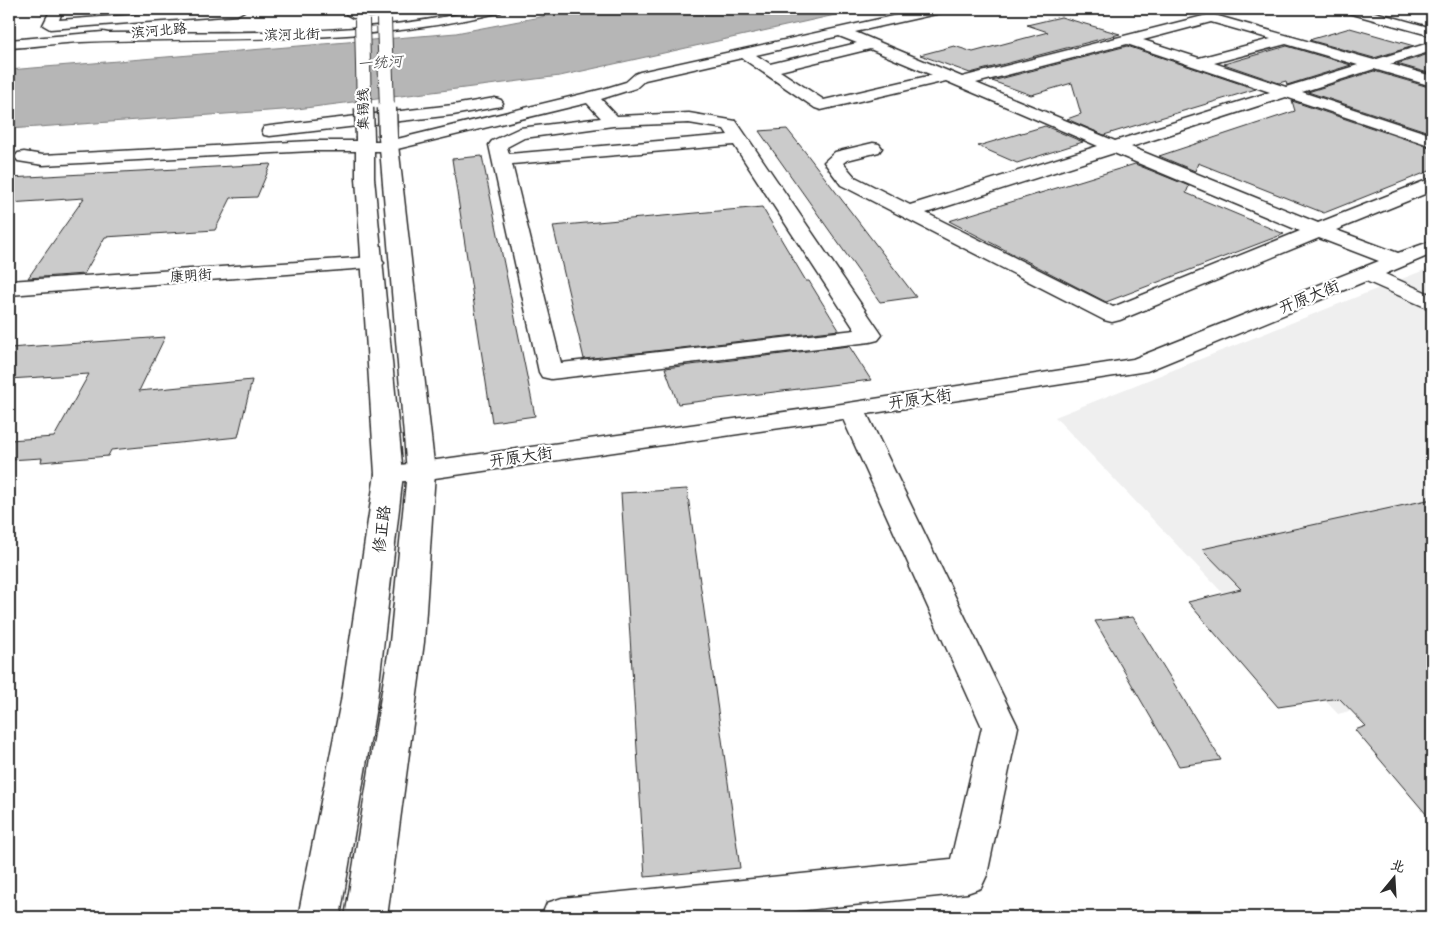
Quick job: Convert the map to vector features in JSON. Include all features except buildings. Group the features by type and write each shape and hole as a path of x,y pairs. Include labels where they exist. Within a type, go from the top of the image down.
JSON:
{"main road":[{"path":"57,9 50,25 237,11"},
{"path":"342,15 384,13 399,9"},
{"name":"滨河北街","path":"85,38 332,34 411,28 459,19 496,9"},
{"path":"16,157 453,110 640,78 940,9"},
{"path":"1350,9 1432,32"},
{"path":"377,142 384,13"},
{"name":"集锡线","path":"362,14 377,142"},
{"path":"138,33 144,18"},
{"path":"745,54 821,105 955,79 1127,40 1211,18 1432,81"},
{"name":"滨河北路","path":"9,44 274,21"},
{"path":"842,32 1318,230 1399,261"},
{"path":"1127,40 1432,141"},
{"path":"1198,63 1287,40"},
{"path":"768,69 872,44"},
{"path":"908,212 1432,46"},
{"path":"16,157 44,160 377,142 590,97 631,85 640,78"},
{"path":"590,97 613,121"},
{"path":"689,118 730,125 870,335 551,372 498,145 520,133 613,121 689,118"},
{"path":"501,160 739,139"},
{"name":"修正路","path":"319,917 359,701 389,474 365,178 377,142"},
{"name":"修正路","path":"366,917 407,642 422,472 377,142"},
{"path":"873,148 841,156 834,162 848,181 1112,315 1432,184"},
{"name":"开原大街","path":"389,474 422,472 1138,366 1432,246"},
{"name":"康明街","path":"9,288 373,264"},
{"path":"1367,274 1432,303"},
{"path":"562,917 967,875 1000,727 851,410"}],"shaded area":[{"path":"1432,267 1432,689 1338,714 1055,417"}],"water":[{"name":"一统河","path":"582,9 862,9 560,76 297,109 9,129 9,70 456,33"}]}
